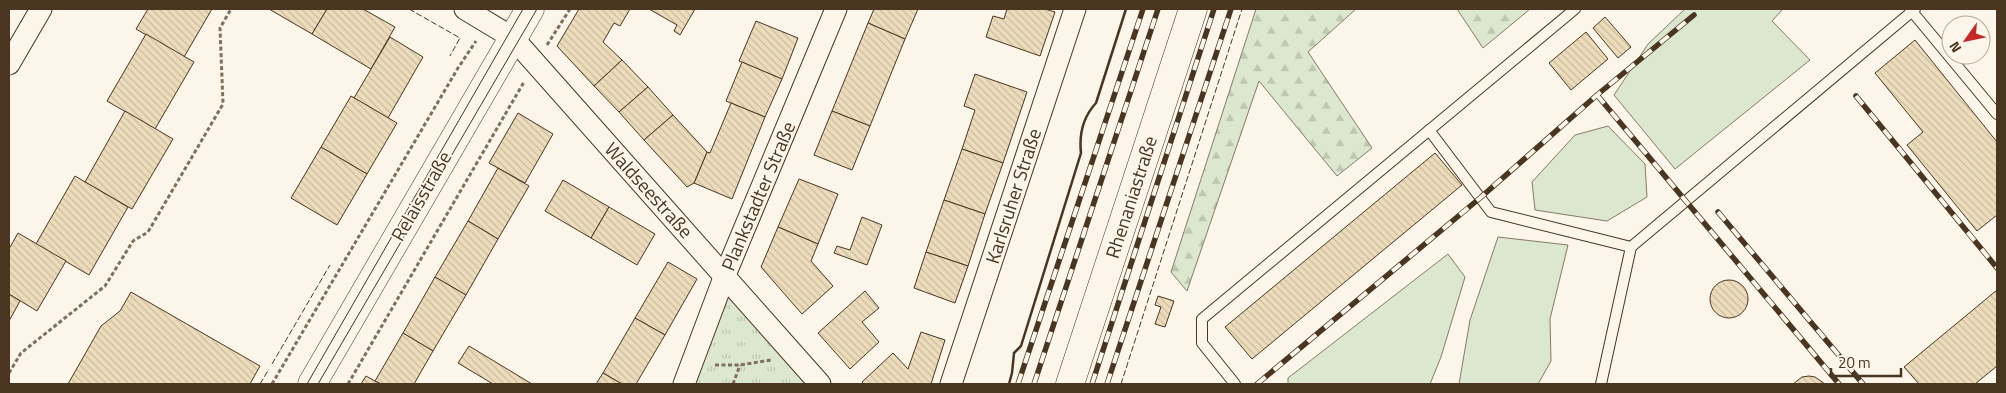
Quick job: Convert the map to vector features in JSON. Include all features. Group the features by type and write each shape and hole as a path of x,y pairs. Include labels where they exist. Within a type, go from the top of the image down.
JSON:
{"main road":[{"name":"Relaisstraße","path":"312,384 530,9"},
{"name":"Rhenaniastraße","path":"1070,384 1193,9"}],"street":[{"path":"9,64 41,9"},
{"name":"Waldseestraße","path":"465,9 513,38 536,62 820,384"},
{"name":"Plankstadter Straße","path":"688,374 724,275 836,9"},
{"name":"Karlsruher Straße","path":"951,384 1075,9"}],"lane":[{"path":"1235,384 1202,343 1202,319 1576,9"},
{"path":"1601,384 1630,247 1912,10 1997,114"},
{"path":"1429,130 1491,212 1630,247"}],"path":[{"path":"9,374 21,353 105,286 133,241 148,232 223,104 220,28 231,9"},
{"path":"348,384 536,62 570,9"},
{"path":"272,384 458,68 488,22"},
{"path":"688,374 796,356"},
{"path":"733,384 740,365"}],"green space":[{"path":"1256,9 1356,9 1308,52 1372,148 1337,176 1259,81 1187,291 1171,272"},
{"path":"1457,9 1530,9 1483,48"},
{"path":"1685,9 1783,9 1772,21 1810,60 1675,169 1614,95 1648,44"},
{"path":"1608,126 1645,164 1647,197 1607,221 1535,210 1532,182 1575,135"},
{"path":"1498,237 1568,245 1550,319 1551,361 1538,384 1459,384 1470,320"},
{"path":"1448,254 1465,277 1441,357 1430,384 1288,384 1288,378"},
{"path":"725,275 814,384 686,384"}],"building":[{"path":"148,9 212,9 184,57 136,29"},
{"path":"269,9 327,9 312,34"},
{"path":"327,9 363,9 395,27 371,69 312,34"},
{"path":"579,9 630,9 620,26 614,23 603,42 622,60 594,86 557,46"},
{"path":"649,9 695,9 680,35 674,31 677,25"},
{"path":"874,9 918,9 905,39 868,23"},
{"path":"1007,9 1045,9 1055,12 1040,56 986,37 993,16 1004,19"},
{"path":"1605,17 1631,47 1618,58 1593,28"},
{"path":"756,21 798,38 782,79 739,61"},
{"path":"868,23 905,39 870,126 832,111"},
{"path":"1586,32 1608,59 1571,90 1549,63"},
{"path":"146,34 194,62 155,129 107,101"},
{"path":"390,37 423,57 388,118 354,98"},
{"path":"1915,40 1997,142 1997,215 1977,231 1907,145 1923,132 1875,73"},
{"path":"622,60 648,87 619,112 594,86"},
{"path":"742,62 782,79 765,117 726,101"},
{"path":"975,74 1027,92 1003,163 962,149 975,110 964,106"},
{"path":"648,87 673,115 644,140 619,112"},
{"path":"351,96 397,123 367,174 321,147"},
{"path":"731,103 765,117 732,199 694,183 707,152 710,153"},
{"path":"125,111 173,139 132,209 85,182"},
{"path":"832,111 870,126 852,170 814,155"},
{"path":"518,113 553,134 525,183 489,163"},
{"path":"673,115 707,152 694,183 687,187 644,140"},
{"path":"321,147 367,174 337,225 291,198"},
{"path":"962,149 1003,163 985,214 944,200"},
{"path":"1435,153 1462,185 1252,359 1225,327"},
{"path":"498,168 529,186 498,239 468,221"},
{"path":"75,176 128,207 89,275 36,244"},
{"path":"799,179 838,194 818,244 778,227"},
{"path":"563,180 609,207 591,238 545,211"},
{"path":"944,200 985,214 968,266 926,252"},
{"path":"609,207 655,234 637,265 591,238"},
{"path":"862,217 882,225 867,265 834,253 837,246 850,250"},
{"path":"468,221 498,239 466,295 435,277"},
{"path":"778,227 818,244 811,261 833,286 802,314 761,267"},
{"path":"18,233 66,261 37,311 9,294 9,249"},
{"path":"926,252 968,266 955,303 914,288"},
{"path":"668,262 697,279 665,335 635,318"},
{"path":"435,277 466,295 433,351 403,333"},
{"path":"1729,280 1742,286 1748,299 1742,312 1729,318 1716,312 1710,299 1716,286"},
{"path":"1997,290 1997,366 1975,384 1919,384 1904,367"},
{"path":"865,291 879,308 862,322 879,342 850,369 818,333"},
{"path":"131,292 260,366 250,384 68,384 101,326 120,311"},
{"path":"9,294 20,301 9,321"},
{"path":"1158,296 1174,301 1165,327 1155,324 1161,307 1155,305"},
{"path":"635,318 665,335 636,384 622,384 603,373"},
{"path":"921,332 945,340 931,384 864,384 862,382 893,353 908,369"},
{"path":"403,333 433,351 414,384 381,384 375,381"},
{"path":"469,346 532,384 493,384 458,363"},
{"path":"603,373 622,384 596,384"},
{"path":"366,376 375,381 381,384 361,384"},
{"path":"1802,377 1815,377 1825,384 1793,384"}],"tram line":[{"path":"307,384 523,9"},
{"path":"318,384 537,9"}],"railway":[{"path":"1018,384 1143,9"},
{"path":"1034,384 1158,9"},
{"path":"1092,384 1214,9"},
{"path":"1107,384 1231,9"},
{"path":"1257,384 1480,198 1597,95 1694,15"},
{"path":"1597,95 1839,384"},
{"path":"1856,96 1997,268"},
{"path":"1718,212 1863,384"}],"fence":[{"path":"409,9 460,38 450,56"},
{"path":"1121,384 1242,9"},
{"path":"272,364 330,265"},
{"path":"260,384 269,369"}],"wall":[{"path":"1009,384 1014,353 1021,346 1081,153 1083,126 1088,114 1096,103 1126,9"}]}
